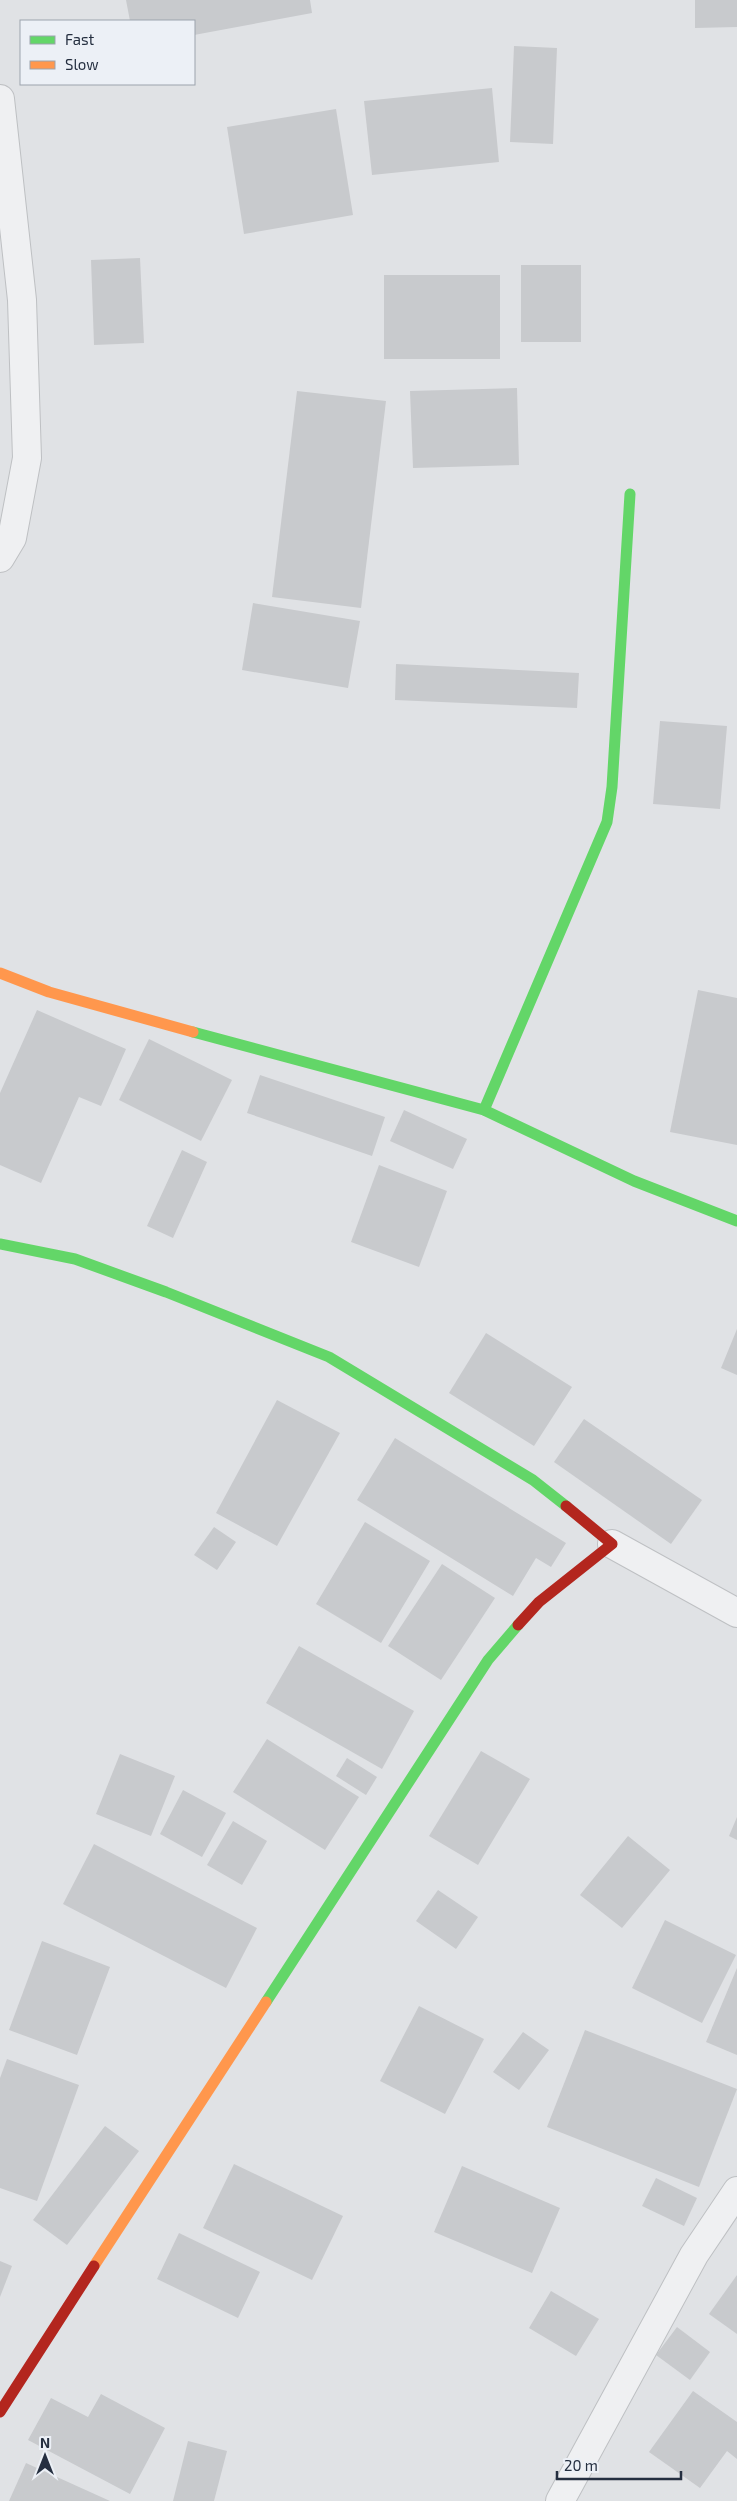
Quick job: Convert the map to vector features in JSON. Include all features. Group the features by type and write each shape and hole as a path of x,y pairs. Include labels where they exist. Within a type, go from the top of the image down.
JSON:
{"street":[{"path":"0,99 22,300 27,458 12,538 0,558"},
{"path":"484,1110 607,822 612,787 630,494"},
{"path":"0,973 48,992 83,1002 484,1110 634,1181 737,1221"},
{"path":"0,1244 75,1259 166,1292 329,1358 533,1480 612,1544 737,1613"},
{"path":"0,2412 488,1660 539,1602 612,1544"},
{"path":"560,2501 694,2255 737,2191"}],"building":[{"path":"126,0 310,0 312,13 195,35 195,20 130,20"},
{"path":"695,0 737,0 737,27 695,28"},
{"path":"514,46 557,48 553,144 510,142"},
{"path":"492,88 499,162 372,175 364,101"},
{"path":"336,109 353,215 244,234 227,127"},
{"path":"140,258 144,343 94,345 91,260"},
{"path":"521,265 581,265 581,342 521,342"},
{"path":"384,275 500,275 500,359 384,359"},
{"path":"517,388 519,465 413,468 410,391"},
{"path":"297,391 386,401 361,608 272,597"},
{"path":"253,603 360,621 348,688 242,670"},
{"path":"396,664 579,673 577,708 395,700"},
{"path":"660,721 727,726 720,809 653,804"},
{"path":"698,990 737,998 737,1145 670,1132"},
{"path":"37,1010 126,1049 101,1106 79,1097 41,1183 0,1165 0,1093"},
{"path":"149,1039 232,1080 201,1141 119,1100"},
{"path":"260,1075 385,1117 372,1156 247,1113"},
{"path":"404,1110 467,1139 453,1169 390,1141"},
{"path":"182,1150 207,1162 173,1238 147,1226"},
{"path":"379,1165 447,1191 419,1267 351,1242"},
{"path":"737,1329 737,1375 721,1368"},
{"path":"486,1333 572,1387 534,1446 449,1393"},
{"path":"277,1400 340,1433 277,1546 216,1513"},
{"path":"584,1419 702,1500 671,1544 554,1462"},
{"path":"395,1438 566,1543 551,1567 536,1558 513,1596 357,1500"},
{"path":"365,1522 430,1561 381,1643 316,1604"},
{"path":"214,1527 236,1542 217,1570 194,1555"},
{"path":"442,1564 495,1598 441,1680 388,1646"},
{"path":"299,1646 414,1711 382,1769 266,1703"},
{"path":"267,1739 359,1797 325,1850 233,1792"},
{"path":"481,1751 530,1779 478,1865 429,1836"},
{"path":"120,1754 175,1776 151,1836 96,1814"},
{"path":"347,1758 377,1777 366,1795 336,1776"},
{"path":"183,1790 226,1813 202,1857 160,1834"},
{"path":"737,1817 737,1840 729,1836"},
{"path":"233,1821 267,1841 242,1885 207,1865"},
{"path":"628,1836 670,1870 622,1928 580,1895"},
{"path":"94,1844 257,1928 226,1988 63,1904"},
{"path":"438,1890 478,1917 456,1949 416,1921"},
{"path":"665,1920 736,1955 702,2023 632,1988"},
{"path":"42,1941 110,1967 77,2055 9,2030"},
{"path":"737,1968 737,2055 706,2042"},
{"path":"419,2006 484,2039 445,2114 380,2081"},
{"path":"585,2030 737,2089 699,2187 547,2127"},
{"path":"523,2032 549,2050 519,2090 493,2072"},
{"path":"7,2059 79,2085 37,2201 0,2188 0,2078"},
{"path":"105,2126 139,2151 67,2245 33,2220"},
{"path":"234,2164 343,2216 312,2280 203,2228"},
{"path":"462,2166 560,2208 532,2273 434,2232"},
{"path":"656,2178 697,2198 684,2226 642,2206"},
{"path":"179,2233 260,2272 238,2318 157,2279"},
{"path":"0,2261 12,2266 0,2297"},
{"path":"737,2275 737,2334 709,2314"},
{"path":"551,2291 599,2319 576,2356 529,2328"},
{"path":"677,2327 710,2352 690,2380 656,2355"},
{"path":"693,2391 737,2422 737,2459 727,2451 700,2488 649,2452"},
{"path":"101,2394 165,2428 130,2494 28,2440 51,2398 88,2417"},
{"path":"188,2441 227,2451 214,2501 173,2501"},
{"path":"26,2463 110,2501 9,2501"}],"traffic: fast":[{"path":"484,1110 607,822 612,787 630,494"},
{"path":"193,1032 484,1110 634,1181 737,1221"},
{"path":"0,1244 75,1259 166,1292 329,1357 533,1480 566,1506"},
{"path":"266,2002 488,1660 518,1625"}],"traffic: slow":[{"path":"0,973 49,992 193,1032"},
{"path":"94,2266 266,2002"}],"traffic: jam":[{"path":"518,1625 539,1602 612,1544 566,1506"},
{"path":"0,2412 94,2266"}]}
